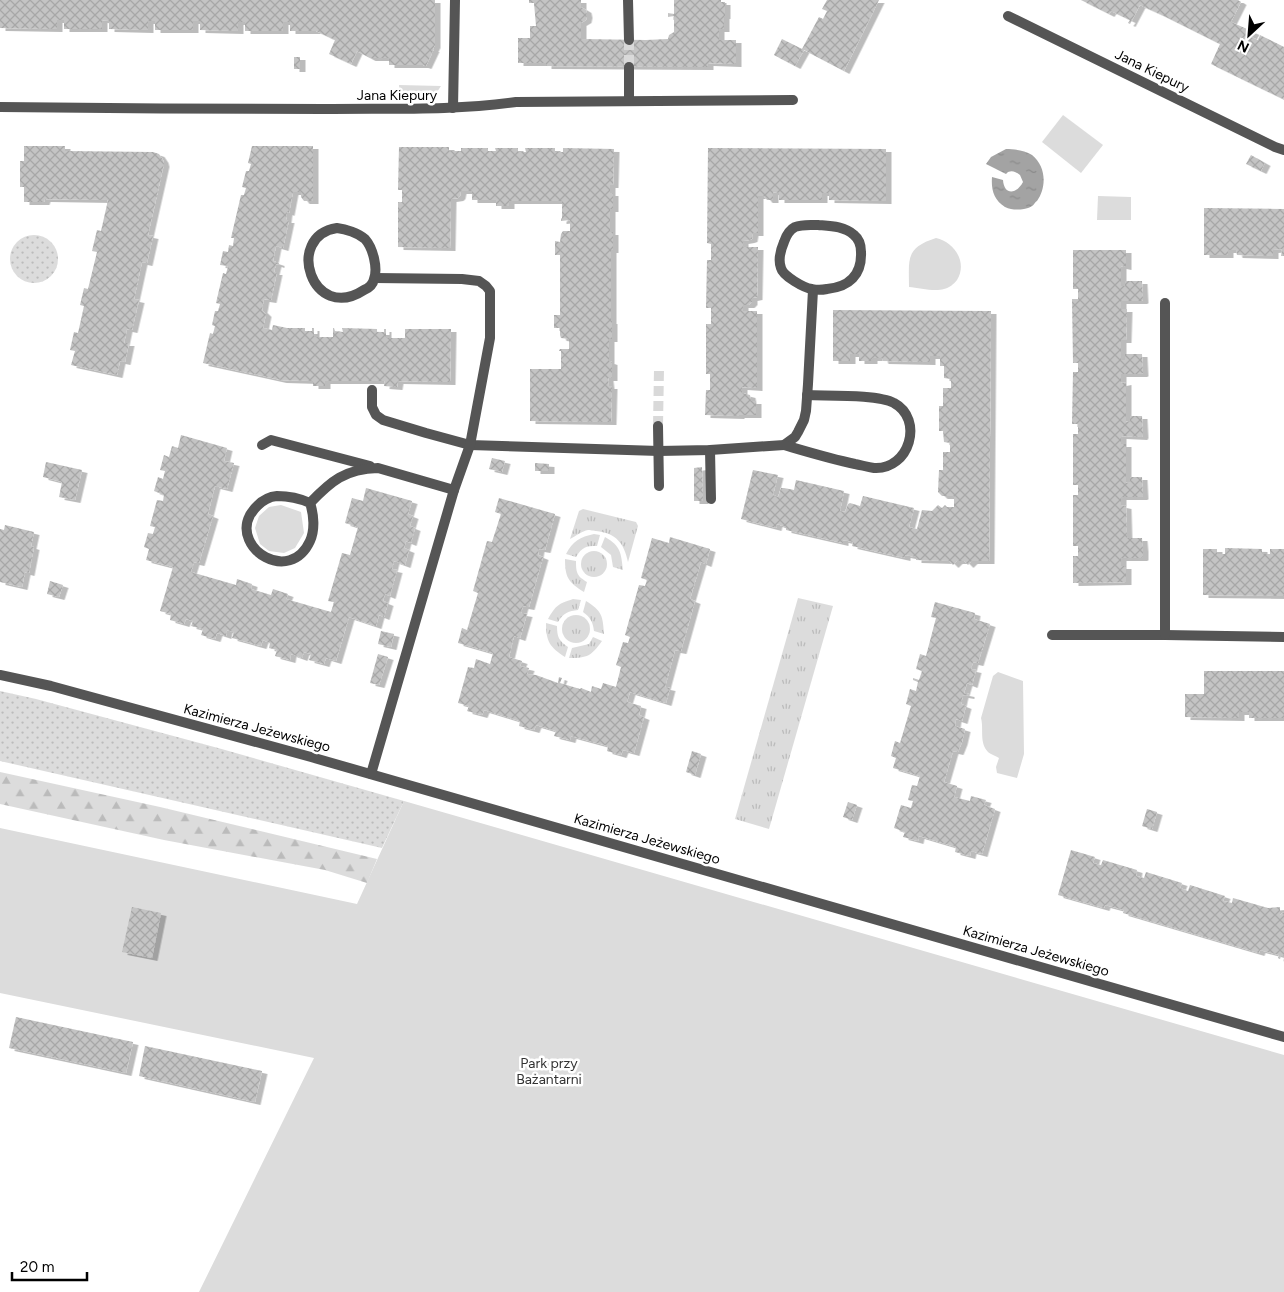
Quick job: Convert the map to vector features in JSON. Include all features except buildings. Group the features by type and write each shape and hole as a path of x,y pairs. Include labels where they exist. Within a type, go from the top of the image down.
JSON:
{"street":[{"path":"453,108 455,0"},
{"path":"628,0 628,40"},
{"name":"Jana Kiepury","path":"1008,16 1284,150"},
{"path":"628,67 628,100"},
{"name":"Jana Kiepury","path":"0,107 453,108 516,102 793,100"},
{"path":"818,225 838,227 854,234 860,243 861,252 861,263 856,276 837,287 813,290 793,280 781,269 781,252 789,232 796,226 818,225"},
{"path":"332,229 345,230 363,238 371,249 375,278 372,284 355,296 345,298 332,297 320,289 312,278 308,266 312,246 320,235 332,229"},
{"path":"371,774 454,490 470,445 490,338 490,291 479,281 462,278 375,278"},
{"path":"784,445 795,437 806,412 813,290"},
{"path":"1165,303 1165,635"},
{"path":"372,390 372,408 376,415 383,420 470,445 659,451 784,445 874,468 892,463 902,456 909,444 910,430 906,414 898,405 886,399 807,395"},
{"path":"658,426 659,486"},
{"path":"262,445 271,440 454,490"},
{"path":"710,450 711,500"},
{"path":"310,504 327,486 338,478 355,470 378,468"},
{"path":"286,496 297,498 310,504 313,517 312,538 308,547 300,556 292,561 274,561 260,554 250,542 246,532 247,523 252,513 264,500 271,497 286,496"},
{"path":"1052,635 1284,637"},
{"name":"Kazimierza Jeżewskiego","path":"0,675 51,686 371,774 1284,1037"}],"green space":[{"path":"399,85 441,86 428,98 400,99"},
{"path":"1063,115 1103,145 1081,173 1042,142"},
{"path":"1098,196 1131,197 1131,220 1097,220"},
{"path":"29,235 39,235 48,239 54,245 58,259 54,273 48,279 39,283 29,283 20,279 14,273 10,264 10,254 14,245 20,239"},
{"path":"936,238 943,240 953,248 960,260 960,273 957,280 950,287 940,290 909,287 909,262 911,256 919,246"},
{"path":"281,505 301,512 304,533 295,548 284,553 269,551 260,544 255,528 259,516 269,507"},
{"path":"583,509 636,522 638,526 628,562 621,544 609,534 588,530 570,539 579,511"},
{"path":"594,534 600,535 597,546 585,548 576,557 566,554 577,540"},
{"path":"605,537 619,550 623,570 613,567 611,555 601,547"},
{"path":"594,551 603,555 607,564 603,573 594,577 585,573 581,564 585,555"},
{"path":"565,559 576,561 578,574 587,582 584,592 568,578"},
{"path":"798,598 833,606 769,829 735,819"},
{"path":"573,599 581,600 578,610 566,613 558,622 548,619 558,606"},
{"path":"586,601 601,614 604,634 594,631 591,620 583,612"},
{"path":"576,615 586,619 590,629 586,639 576,643 566,639 562,629 566,619"},
{"path":"546,623 557,626 559,638 568,647 565,657 550,643"},
{"path":"593,637 602,641 592,653 585,657 569,658 572,648 589,644"},
{"path":"998,672 1023,681 1024,754 1017,778 997,773 996,767 999,758 988,752 983,740 981,718 993,676"},
{"path":"0,691 218,748 404,801 382,848 0,761"},
{"path":"0,772 160,807 377,859 367,883 325,870 164,840 0,804"},
{"name":"Park przy Bażantarni","path":"404,801 1284,1055 1284,1292 199,1292 314,1058 0,993 0,828 357,904"}],"water":[{"path":"1006,149 1029,153 1040,165 1044,183 1037,201 1029,208 1017,210 1007,208 998,201 994,194 992,177 1003,180 1008,191 1011,192 1017,189 1023,182 1020,175 1016,172 1010,171 1006,174 986,164 991,157"}],"tunnel":[{"path":"629,40 629,67"},
{"path":"658,426 659,369"}]}
